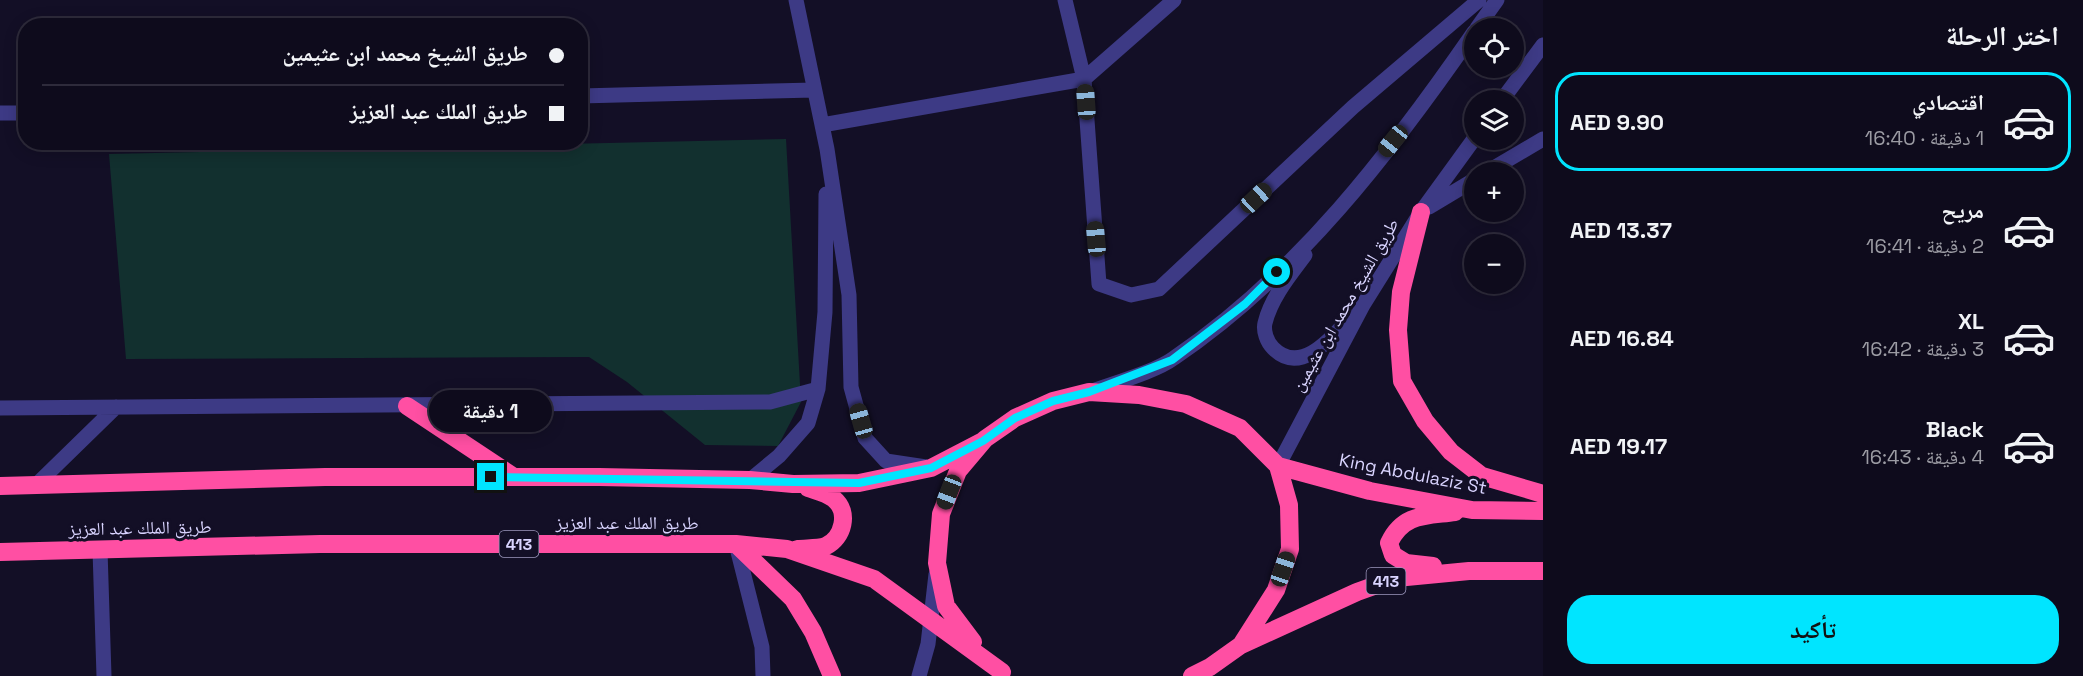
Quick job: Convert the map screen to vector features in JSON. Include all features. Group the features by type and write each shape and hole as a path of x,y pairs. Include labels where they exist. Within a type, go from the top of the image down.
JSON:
{"highway":[{"path":"1421,212 1401,292 1398,330 1402,381 1425,421 1451,452 1482,476 1543,494"},
{"path":"0,486 325,477 514,477 750,480 793,484 859,483 931,468 983,441 1015,418 1053,401 1089,392 1138,395 1186,404 1240,428 1278,466 1289,505 1290,549 1276,590 1241,645 1210,667 1192,676"},
{"path":"407,406 514,477"},
{"path":"983,441 958,471 941,514 937,562 946,606 970,640 1009,674"},
{"name":"King Abdulaziz St","path":"1278,466 1370,491 1472,510 1543,511"},
{"path":"787,549 824,547 833,542 843,529 842,512 836,500 821,492 793,484"},
{"path":"1469,571 1406,563 1393,555 1389,543 1399,525 1416,518 1472,510"},
{"name":"طريق الملك عبد العزيز","path":"0,552 320,544 736,544 787,549 874,579 1009,674"},
{"path":"736,544 793,599 813,632 832,676"},
{"name":"413","path":"1241,645 1357,592 1396,578 1469,571 1543,571"}],"street":[{"path":"796,0 827,149 849,295 851,387 865,438 886,461 931,468"},
{"path":"1065,0 1084,79 1099,284 1131,295 1159,290 1353,107 1479,0"},
{"path":"822,125 1084,79 1174,0"},
{"path":"1484,18 1497,0"},
{"path":"1509,90 1543,45"},
{"path":"1368,298 1320,350 1295,359 1278,353 1268,343 1264,325 1274,302 1325,225 1434,90 1464,47"},
{"path":"588,96 814,90"},
{"path":"0,113 18,113"},
{"path":"1503,162 1543,139"},
{"path":"750,480 778,456 808,423 818,389 825,312 827,149"},
{"name":"طريق الشيخ محمد ابن عثيمين","path":"1278,466 1368,298 1421,212 1466,150"},
{"path":"1421,212 1464,186"},
{"path":"1089,392 1172,360 1245,304 1325,225"},
{"path":"0,408 770,402 818,389"},
{"path":"36,485 116,407"},
{"path":"736,544 762,647 763,676"},
{"path":"100,550 105,676"},
{"path":"919,676 931,620 937,562"}],"green space":[{"path":"786,139 801,402 778,446 705,445 627,382 589,357 126,359 109,154 290,150 588,150 588,143"}],"route":[{"path":"491,477 750,480 793,484 859,483 931,468 983,441 1015,418 1053,401 1089,392 1172,360 1245,304 1277,272"}]}
